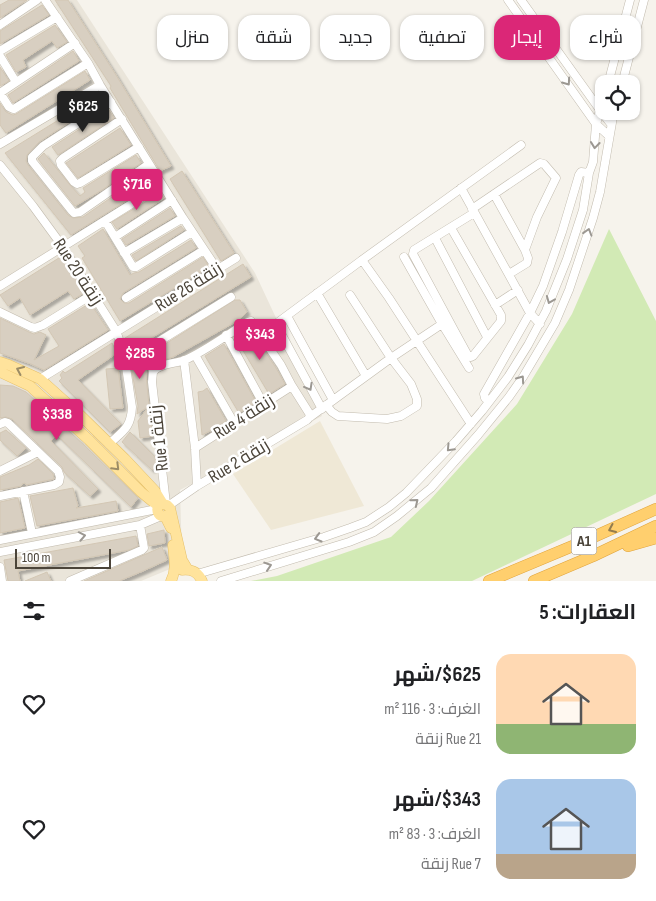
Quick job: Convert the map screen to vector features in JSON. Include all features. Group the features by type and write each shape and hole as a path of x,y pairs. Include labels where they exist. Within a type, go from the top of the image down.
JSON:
{"highway":[{"name":"A1","path":"489,581 580,543 656,508"},
{"name":"A1","path":"534,581 656,526"},
{"path":"593,556 656,538"}],"main road":[{"path":"0,362 40,379 79,414 155,491 170,527 174,545 175,564 171,580"},
{"path":"0,372 30,386 89,440 141,492 163,509 182,560 196,575"},
{"path":"171,580 182,570 196,575"}],"street":[{"path":"0,25 38,0"},
{"path":"45,0 88,63 162,185 217,269"},
{"path":"508,0 596,124 609,136"},
{"path":"521,0 595,103"},
{"path":"610,75 630,0"},
{"path":"624,75 644,0"},
{"path":"0,51 57,17"},
{"path":"75,43 0,93 10,107 14,109 88,63"},
{"path":"0,56 16,82"},
{"path":"0,133 2,142 100,85"},
{"path":"111,102 43,146 32,157 32,161 74,213 80,212 149,164"},
{"path":"122,119 63,158 60,161 61,165 77,184 139,147"},
{"path":"196,575 324,537 366,522 406,493 451,447 508,377 540,324 567,259 583,210 589,173 593,162 597,120"},
{"path":"608,120 611,124"},
{"path":"221,581 349,542 374,532 431,488 472,441 509,397 534,360 555,323 569,290 593,218 600,192 612,120"},
{"path":"350,294 391,358 411,384 417,399 417,406 401,416 387,419 338,416 332,412 277,326 277,323 521,145"},
{"path":"451,228 502,318 473,356 469,356 413,254 414,250 451,228 494,194 540,163 544,164 556,178 537,217 524,250"},
{"name":"Rue 20 زنقة","path":"0,165 63,247 116,331 123,350 132,407 130,421 126,428 109,444"},
{"path":"489,402 484,398 484,392 530,313 546,277 579,175 582,172 589,173"},
{"path":"0,286 162,185"},
{"path":"461,188 530,313 540,324"},
{"path":"494,194 528,258 527,263 509,274"},
{"path":"114,237 172,200"},
{"path":"124,253 183,218"},
{"path":"105,221 133,267 136,267 192,232"},
{"path":"435,238 487,337"},
{"path":"126,298 204,250"},
{"path":"404,256 469,368"},
{"name":"Rue 26 زنقة","path":"40,379 236,258"},
{"path":"362,260 471,424"},
{"path":"495,305 518,290"},
{"path":"317,293 366,376"},
{"path":"0,312 35,328 93,294"},
{"name":"Rue 1 زنقة","path":"163,509 152,382 153,372 149,355 152,347 158,342 231,297"},
{"path":"287,316 327,405"},
{"path":"153,372 159,366 174,364 195,355 252,321 282,365 310,417"},
{"name":"Rue 2 زنقة","path":"163,509 307,420 391,358 442,324"},
{"path":"226,335 264,404"},
{"path":"195,355 234,423"},
{"path":"184,360 198,486"},
{"name":"Rue 4 زنقة","path":"195,448 292,386"},
{"path":"0,424 8,423 60,475 58,483 54,485 0,496"},
{"path":"0,471 38,452"},
{"path":"23,491 36,545"},
{"path":"0,552 140,525 163,509"},
{"path":"0,540 163,509"},
{"path":"70,581 142,550 144,548 140,525"},
{"path":"0,567 2,581"}],"shaded area":[{"path":"0,0 77,0 255,273 322,416 180,490 182,558 170,569 141,581 0,581"},
{"path":"320,421 364,506 271,530 233,474"}],"green space":[{"path":"609,229 656,321 656,494 472,581 251,581 277,576 391,537 429,501 517,404 572,314"}],"building":[{"path":"9,0 27,0 0,18 0,5"},
{"path":"55,0 68,0 171,166 160,171 110,88 111,86"},
{"path":"42,5 49,15 0,44 0,31"},
{"path":"55,25 67,42 57,48 52,41 23,60 26,67 16,72 6,55"},
{"path":"73,51 79,61 13,103 8,95"},
{"path":"0,67 9,81 0,86"},
{"path":"85,71 90,80 6,133 0,125 0,103 6,112 13,115 16,114"},
{"path":"99,95 103,100 39,142 27,155 26,161 28,165 68,215 73,218 83,217 148,172 155,183 71,235 5,153"},
{"path":"109,110 114,118 58,155 52,147"},
{"path":"120,128 131,145 78,178 66,163"},
{"path":"44,153 80,196 85,192 83,188 136,155 141,163 75,206 38,159"},
{"path":"182,171 234,253 221,261 170,179"},
{"path":"160,193 164,198 117,229 112,222"},
{"path":"170,208 175,216 126,245 122,239"},
{"path":"181,226 184,230 136,261 132,255"},
{"path":"103,229 130,275 139,272 191,240 196,248 123,293 120,299 124,303 129,303 203,257 209,267 120,321 82,258 85,256 78,246"},
{"path":"62,256 84,293 74,299 68,291 30,315 20,298 8,306 0,295"},
{"path":"243,264 251,277 130,351 125,338"},
{"path":"235,300 240,300 247,312 239,320 173,357 160,361 156,353 162,346"},
{"path":"90,303 108,330 44,370 0,353 0,318 34,334 40,332 46,335 34,360 59,346 48,329"},
{"path":"249,328 285,384 269,394 235,337"},
{"path":"112,343 117,353 78,380 121,424 110,432 59,381 62,378 60,375 63,371 65,373"},
{"path":"224,344 256,402 239,413 205,356"},
{"path":"144,353 149,406 137,414 138,406 129,355"},
{"path":"118,368 123,408 110,409 106,369"},
{"path":"0,385 13,386 26,392 84,445 138,498 131,507 57,435 51,441 98,489 90,496 12,419 0,418"},
{"path":"207,388 226,421 202,435 198,392"},
{"path":"149,406 153,436 140,438 138,421"},
{"path":"6,430 26,448 17,456 0,440 0,433"},
{"path":"130,432 155,457 156,466 152,470 122,442"},
{"path":"38,459 53,474 54,479 26,485 25,483 21,486 0,490 0,477 29,465"},
{"path":"73,488 78,506 76,508 116,501 118,511 37,526 30,496"},
{"path":"18,498 25,528 0,533 0,502"},
{"path":"164,530 165,543 149,546 147,534"},
{"path":"136,536 138,546 129,550 18,571 20,581 8,581 4,560"},
{"path":"162,547 167,560 143,571 119,581 84,581"},
{"path":"47,572 51,581 25,581"}]}
